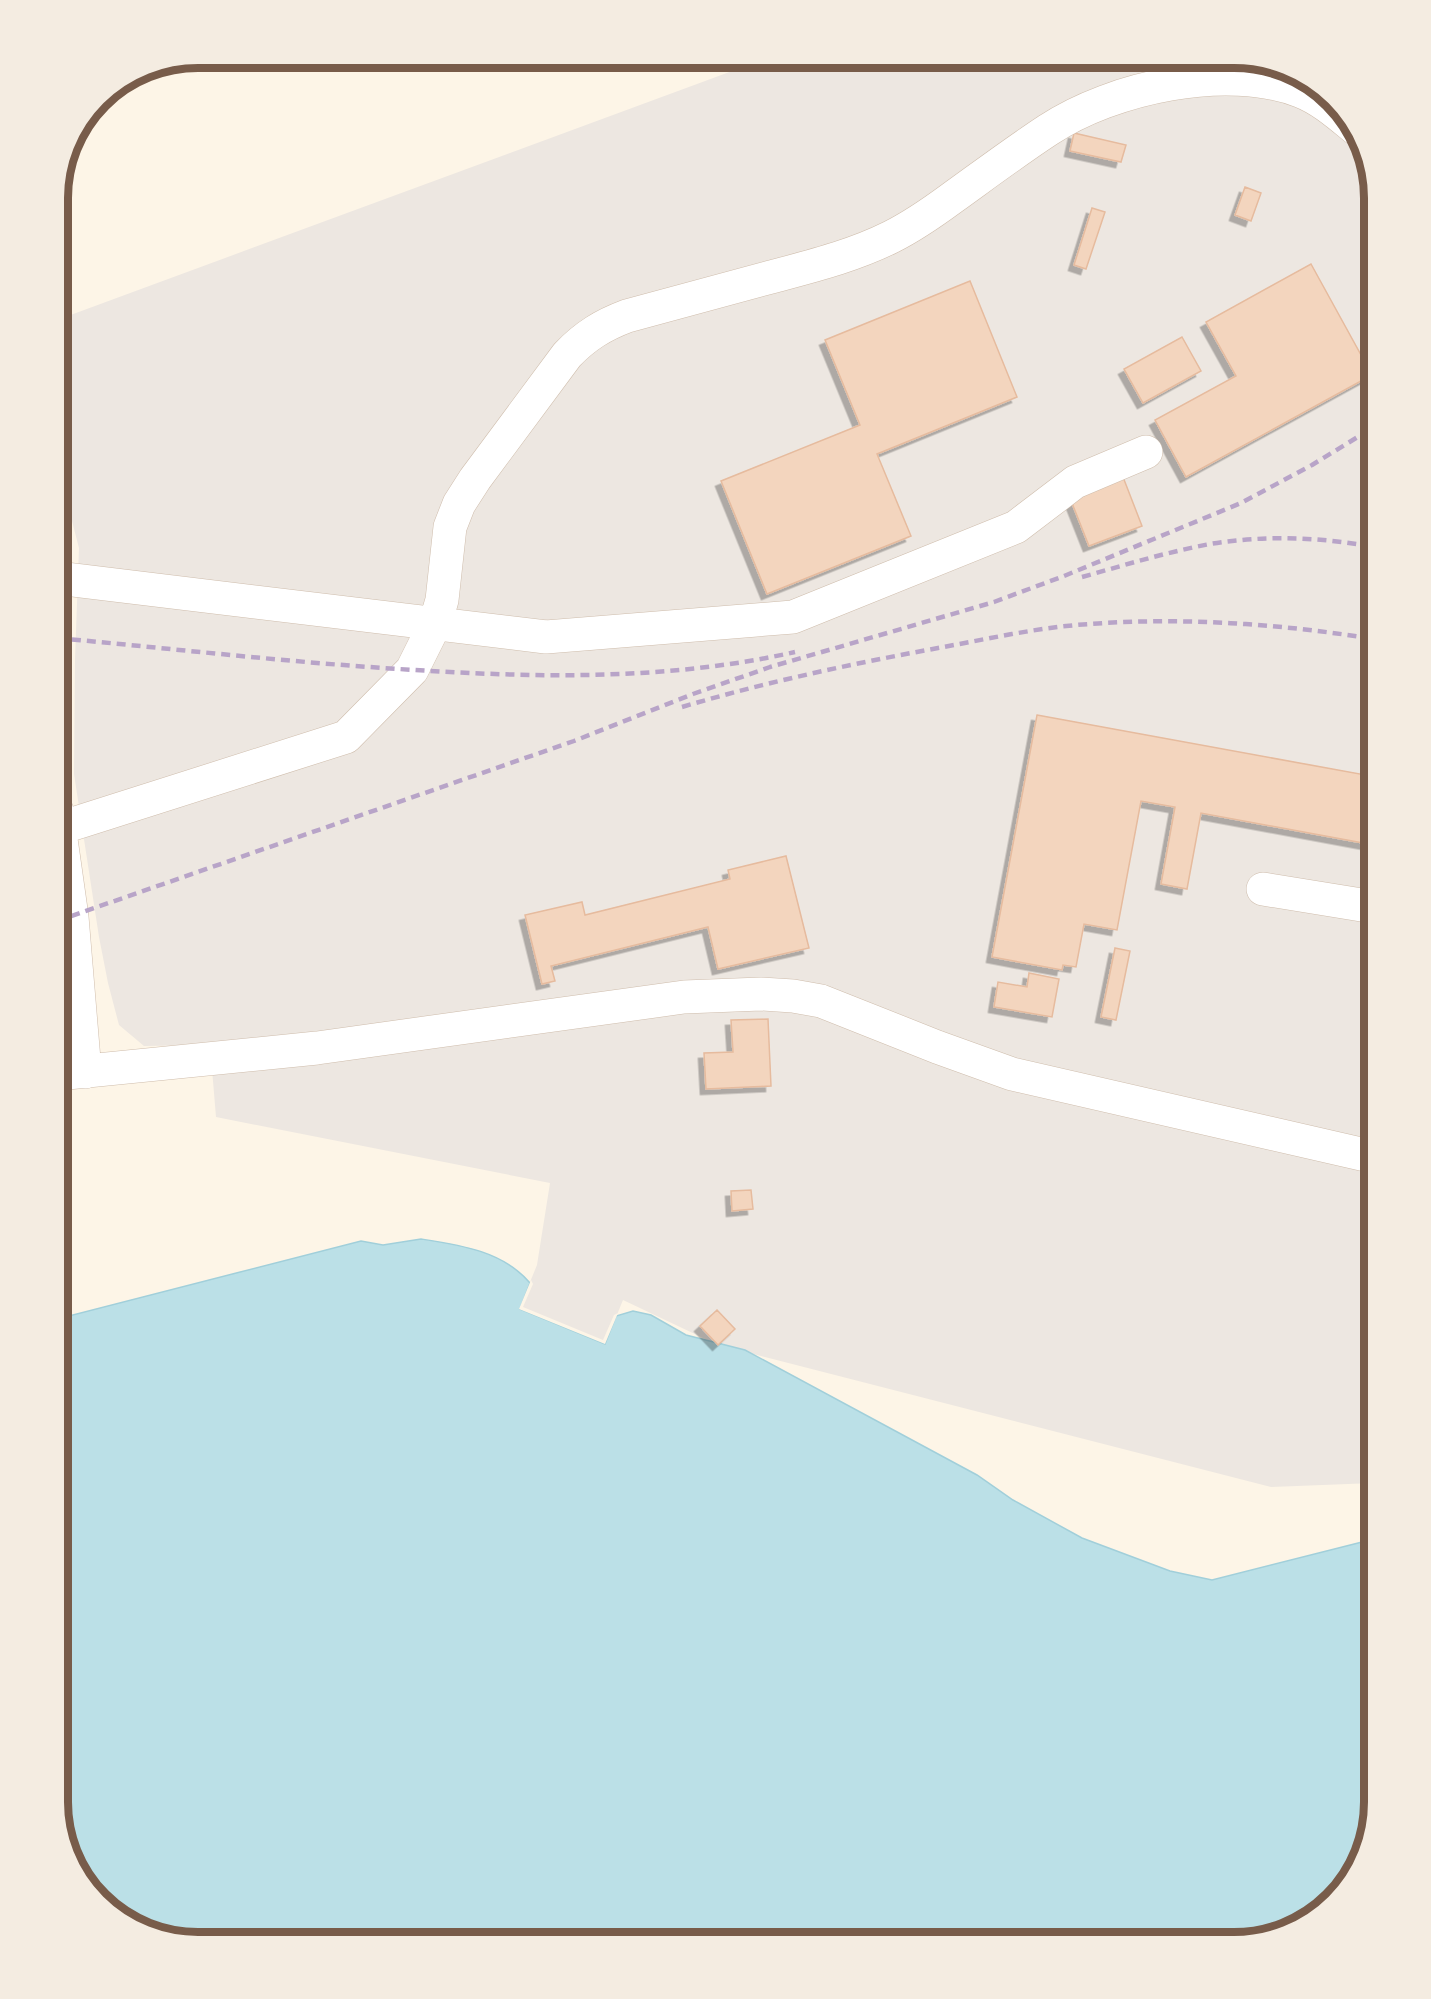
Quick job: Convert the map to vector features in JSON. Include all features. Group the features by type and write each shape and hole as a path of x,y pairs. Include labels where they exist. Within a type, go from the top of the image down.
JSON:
{"street":[{"path":"68,820 346,737 412,670 435,624 442,600 450,527 459,504 567,355 583,338 603,326 627,316 834,260 882,241 923,218 1051,128 1104,103 1154,88 1196,79 1237,79 1269,82 1301,92 1327,106"},
{"path":"68,579 546,637 793,617 1016,527 1075,482 1146,452"},
{"path":"1263,889 1364,905"},
{"path":"68,890 72,917 71,1073 328,1047 684,997 761,994 794,996 821,1001 1012,1074 1364,1155"}],"shaded area":[{"path":"740,68 1242,68 1276,74 1299,85 1326,105 1337,118 1354,148 1364,197 1364,1483 1271,1487 718,1345 623,1300 605,1344 519,1309 537,1265 550,1183 216,1117 210,1045 144,1046 119,1025 99,937 74,774 79,548 68,506 68,316"}],"water":[{"path":"421,1239 466,1247 494,1257 507,1263 530,1283 520,1309 605,1344 616,1316 633,1311 651,1315 686,1335 745,1350 977,1475 1013,1500 1082,1538 1170,1571 1212,1580 1364,1542 1364,1802 1354,1851 1337,1881 1313,1905 1283,1922 1234,1932 189,1931 148,1922 118,1905 105,1894 85,1867 77,1851 69,1819 68,1316 361,1241 383,1245"}],"pier":[{"path":"531,1280 533,1284 523,1307 603,1340 614,1315 618,1313 605,1344 519,1309"}],"building":[{"path":"1074,133 1126,145 1121,162 1070,151"},
{"path":"1245,187 1261,193 1251,221 1235,215"},
{"path":"1092,208 1105,212 1086,269 1074,265"},
{"path":"1311,264 1364,360 1364,379 1186,477 1155,420 1236,376 1206,322"},
{"path":"970,281 1017,397 877,454 911,536 767,594 721,481 860,425 825,340"},
{"path":"1182,337 1201,371 1143,403 1124,369"},
{"path":"1123,477 1142,526 1089,546 1070,498"},
{"path":"1037,715 1364,775 1364,843 1201,813 1187,889 1161,884 1175,807 1141,801 1117,930 1084,924 1076,967 1063,965 1062,970 992,957"},
{"path":"786,856 809,948 718,969 708,927 551,966 555,981 542,984 525,915 582,902 585,915 730,879 728,870"},
{"path":"1115,948 1130,951 1116,1020 1101,1017"},
{"path":"1029,973 1059,979 1052,1017 994,1007 998,982 1027,987"},
{"path":"768,1019 771,1086 706,1089 704,1053 733,1052 731,1020"},
{"path":"751,1190 753,1209 732,1211 731,1191"},
{"path":"717,1310 735,1329 718,1345 700,1326"}],"railway":[{"path":"68,917 574,741 693,694 770,667 994,602 1064,576 1241,503 1312,465 1364,433"},
{"path":"1082,577 1178,551 1230,541 1292,538 1364,546"},
{"path":"682,707 745,689 841,667 1014,634 1071,626 1161,621 1232,623 1304,629 1364,638"},
{"path":"68,639 325,664 558,675 701,668 795,652"}]}
